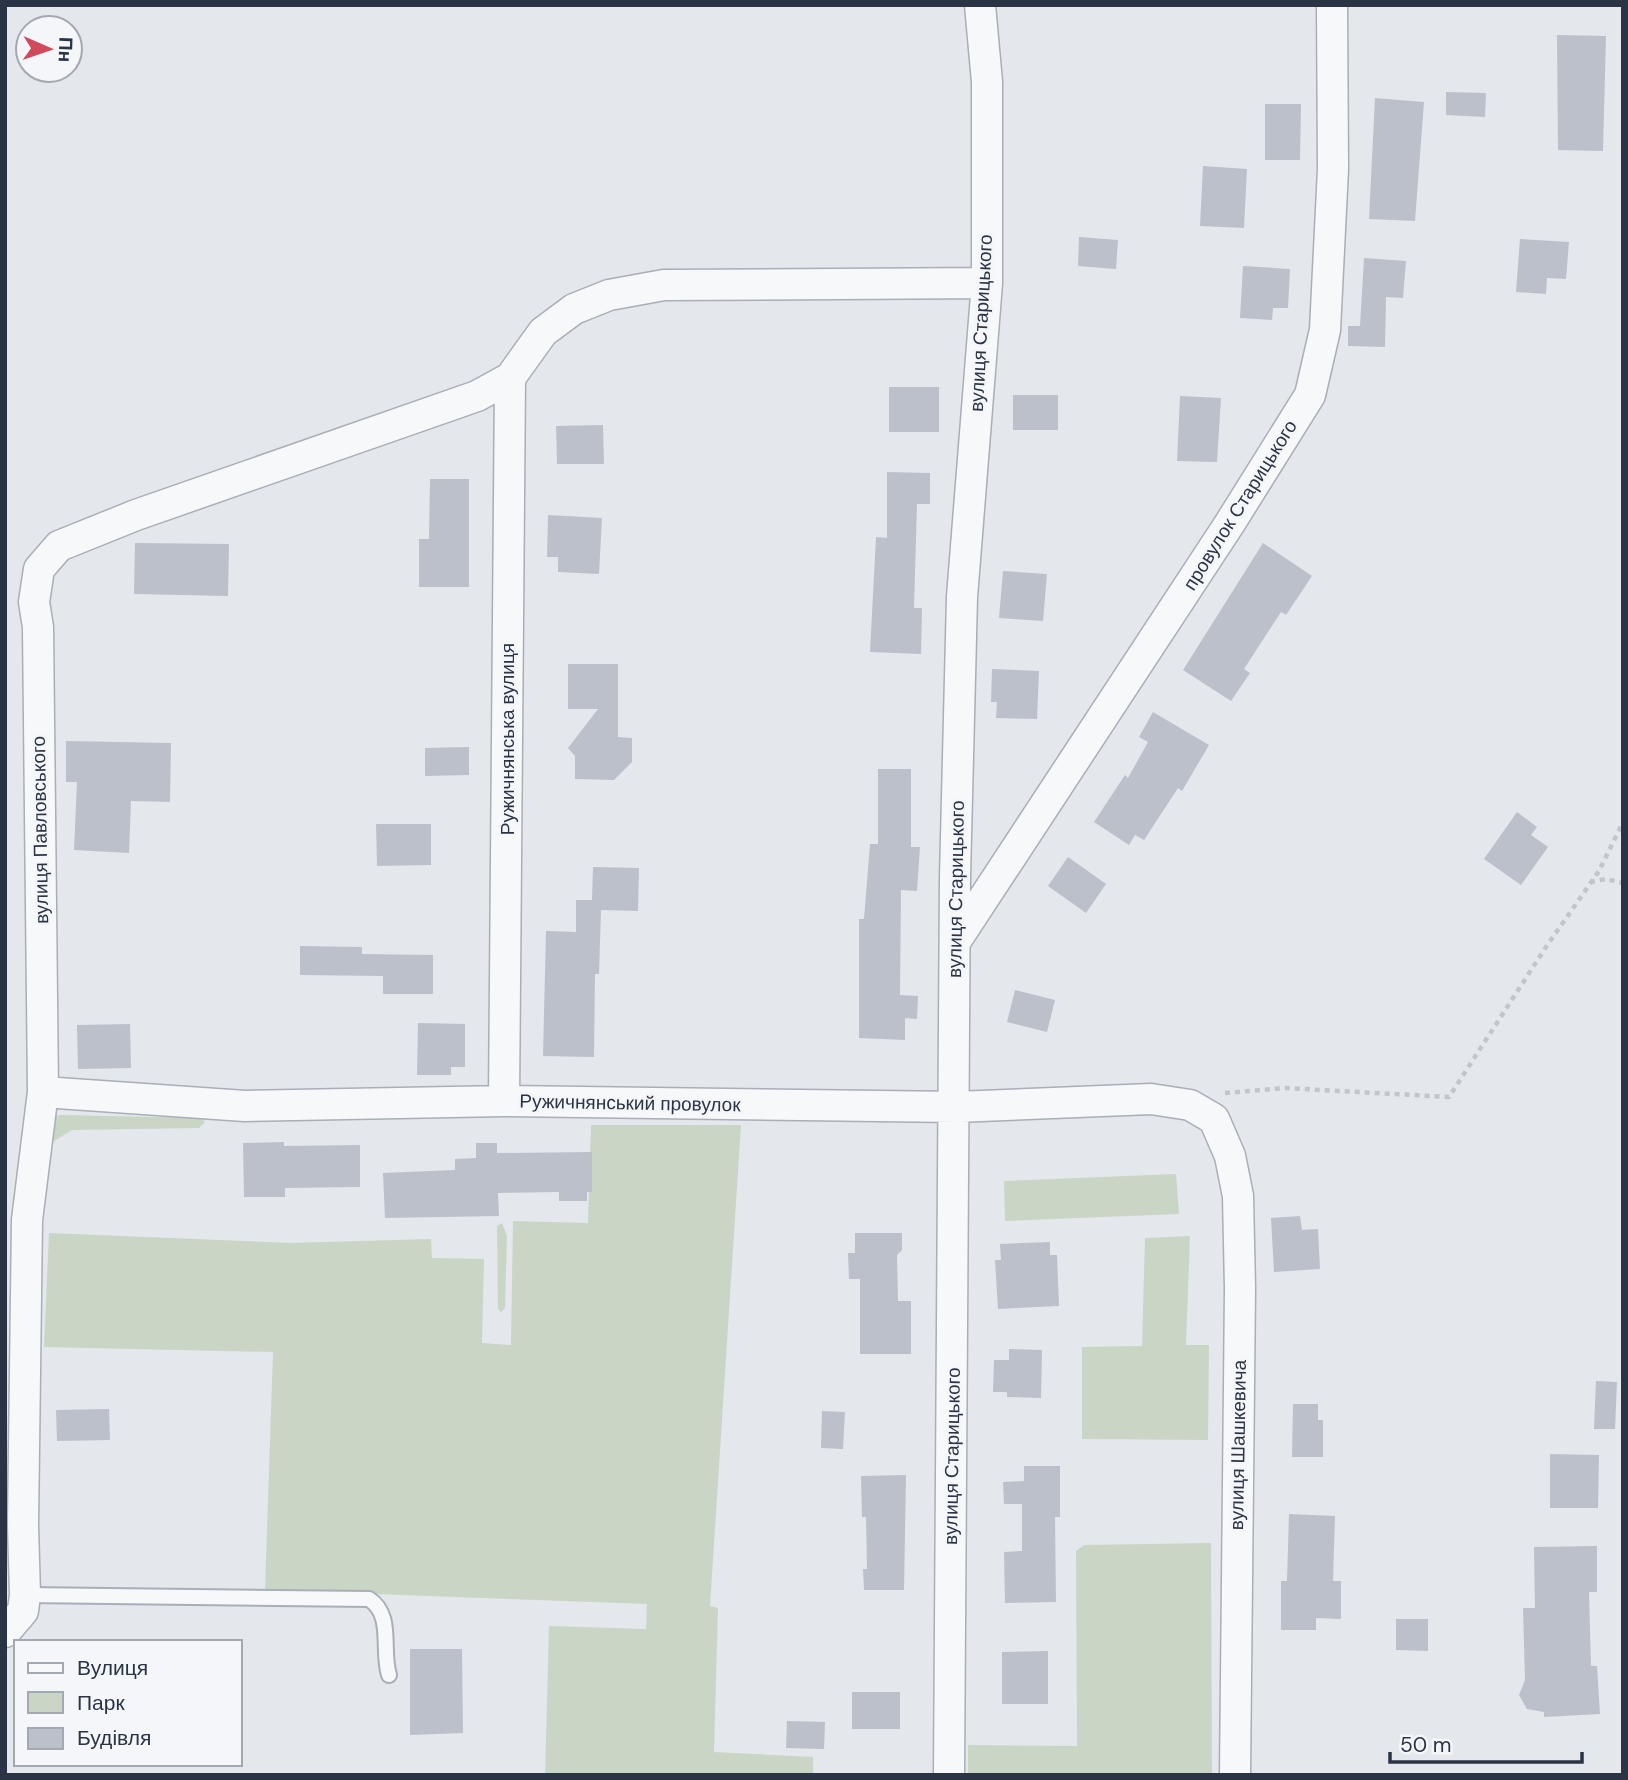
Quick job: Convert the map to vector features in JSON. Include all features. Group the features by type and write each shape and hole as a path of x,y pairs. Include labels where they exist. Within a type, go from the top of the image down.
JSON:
{"street":[{"name":"вулиця Старицького","path":"949,1775 956,1107 955,877 962,597 987,283 987,82 980,5"},
{"name":"провулок Старицького","path":"955,942 1230,523 1310,395 1325,330 1333,169 1332,5"},
{"path":"510,378 543,332 574,309 609,295 664,285 987,283"},
{"name":"вулиця Павловського","path":"25,1595 23,1525 27,1220 43,1092 38,627 34,602 39,569 59,546 136,515 477,396 510,378"},
{"name":"Ружичнянська вулиця","path":"505,1101 510,378"},
{"path":"955,877 976,887 994,883"},
{"name":"Ружичнянський провулок","path":"43,1092 245,1106 505,1101 956,1107 1151,1099 1216,1106"},
{"name":"вулиця Шашкевича","path":"1216,1106 1238,1196 1240,1301 1235,1775"},
{"path":"5,1632 23,1611 25,1595"}],"lane":[{"path":"25,1595 369,1599 378,1604 383,1619 389,1675"}],"path":[{"path":"1216,1106 1285,1088 1449,1097 1589,882 1599,871 1623,822"},
{"path":"1589,882 1606,879 1623,883"}],"green space":[{"path":"52,1117 201,1118 205,1122 199,1128 72,1130 51,1143"},
{"path":"591,1125 741,1125 710,1606 718,1608 714,1752 813,1757 813,1775 545,1775 549,1626 646,1629 647,1604 265,1590 273,1352 44,1347 49,1233 290,1243 431,1239 432,1258 484,1259 482,1343 511,1345 513,1221 588,1223"},
{"path":"1176,1174 1179,1214 1005,1221 1004,1181"},
{"path":"502,1223 507,1236 505,1308 501,1312 498,1309 497,1226"},
{"path":"1190,1236 1186,1345 1209,1345 1208,1440 1082,1439 1082,1347 1142,1346 1145,1238"},
{"path":"1211,1543 1212,1775 968,1775 968,1745 1077,1746 1076,1551 1084,1545"}],"building":[{"path":"1557,35 1606,36 1603,151 1558,150"},
{"path":"1446,92 1486,93 1485,117 1446,115"},
{"path":"1375,98 1424,102 1415,221 1369,219"},
{"path":"1265,104 1301,104 1300,160 1265,160"},
{"path":"1203,166 1247,169 1244,228 1200,226"},
{"path":"1079,237 1118,240 1116,269 1078,266"},
{"path":"1520,239 1569,242 1566,279 1547,278 1546,294 1516,292"},
{"path":"1364,258 1406,261 1403,298 1386,297 1385,347 1348,346 1348,326 1360,326"},
{"path":"1243,266 1290,269 1288,308 1273,308 1272,320 1240,318"},
{"path":"889,387 939,387 939,432 889,432"},
{"path":"1013,395 1058,395 1058,430 1013,430"},
{"path":"1180,396 1221,398 1217,462 1177,461"},
{"path":"603,425 604,464 557,464 556,426"},
{"path":"887,472 930,473 930,504 917,504 914,608 922,608 921,654 870,652 876,537 887,538"},
{"path":"430,479 469,479 469,587 419,587 419,539 429,539"},
{"path":"548,515 602,518 599,574 558,572 558,557 547,557"},
{"path":"135,543 229,544 228,596 134,594"},
{"path":"1263,543 1312,576 1286,615 1281,612 1244,669 1250,673 1231,701 1183,670"},
{"path":"1003,571 1047,574 1043,621 999,618"},
{"path":"568,664 618,664 618,737 632,738 632,762 614,780 575,779 575,756 568,748 598,709 568,709"},
{"path":"992,669 1039,671 1037,719 996,718 997,702 991,702"},
{"path":"1153,712 1209,745 1182,791 1178,788 1144,840 1135,835 1129,845 1094,822 1125,775 1128,778 1148,742 1139,737"},
{"path":"66,741 171,743 170,802 131,801 129,853 74,850 77,782 66,782"},
{"path":"469,747 469,775 425,776 425,748"},
{"path":"878,769 911,769 911,847 920,847 917,891 901,890 900,995 918,996 917,1019 905,1018 905,1040 859,1038 859,919 864,919 870,844 878,844"},
{"path":"1517,812 1537,827 1531,835 1548,847 1521,885 1484,859"},
{"path":"376,824 431,824 431,865 377,866"},
{"path":"1068,857 1106,884 1086,913 1048,886"},
{"path":"593,867 639,868 638,911 601,910 599,974 595,974 594,1057 543,1056 546,931 576,932 576,900 592,900"},
{"path":"300,946 362,947 362,954 433,955 433,994 383,994 383,976 300,975"},
{"path":"1015,990 1055,1000 1047,1032 1007,1022"},
{"path":"418,1023 465,1024 465,1067 451,1067 451,1075 417,1075"},
{"path":"130,1024 131,1068 78,1069 77,1025"},
{"path":"284,1142 284,1146 360,1145 360,1187 285,1188 285,1197 244,1197 243,1143"},
{"path":"476,1143 497,1143 497,1153 592,1152 592,1192 587,1192 587,1201 559,1201 559,1192 498,1193 499,1216 385,1218 383,1173 455,1170 455,1159 476,1158"},
{"path":"1300,1216 1302,1230 1318,1229 1320,1269 1274,1272 1271,1218"},
{"path":"855,1233 902,1233 902,1250 897,1255 898,1301 911,1301 911,1354 860,1354 860,1279 849,1279 848,1253 855,1253"},
{"path":"1050,1242 1050,1255 1057,1255 1059,1306 998,1309 995,1260 1001,1260 1000,1244"},
{"path":"1009,1349 1042,1350 1041,1398 1007,1397 1007,1392 993,1392 994,1360 1009,1360"},
{"path":"1596,1381 1617,1382 1615,1429 1594,1429"},
{"path":"1293,1404 1318,1404 1318,1420 1323,1420 1323,1457 1292,1457"},
{"path":"109,1409 110,1440 57,1441 56,1410"},
{"path":"822,1411 845,1412 843,1449 821,1448"},
{"path":"1550,1454 1599,1455 1598,1508 1550,1508"},
{"path":"1024,1466 1060,1466 1060,1517 1055,1517 1056,1602 1005,1603 1004,1552 1022,1551 1022,1504 1004,1504 1003,1482 1024,1481"},
{"path":"906,1475 904,1590 864,1590 863,1569 867,1569 866,1517 862,1517 861,1476"},
{"path":"1289,1514 1335,1516 1333,1581 1341,1581 1341,1619 1316,1618 1316,1630 1281,1630 1281,1581 1287,1581"},
{"path":"1597,1546 1597,1592 1589,1592 1591,1666 1597,1666 1600,1714 1544,1717 1544,1712 1527,1709 1519,1695 1525,1680 1523,1608 1535,1608 1534,1547"},
{"path":"1396,1619 1428,1619 1428,1651 1396,1650"},
{"path":"410,1649 462,1649 463,1733 410,1735"},
{"path":"1048,1651 1048,1704 1002,1704 1002,1652"},
{"path":"852,1692 900,1692 900,1729 852,1729"},
{"path":"787,1721 825,1722 824,1749 786,1748"}]}
